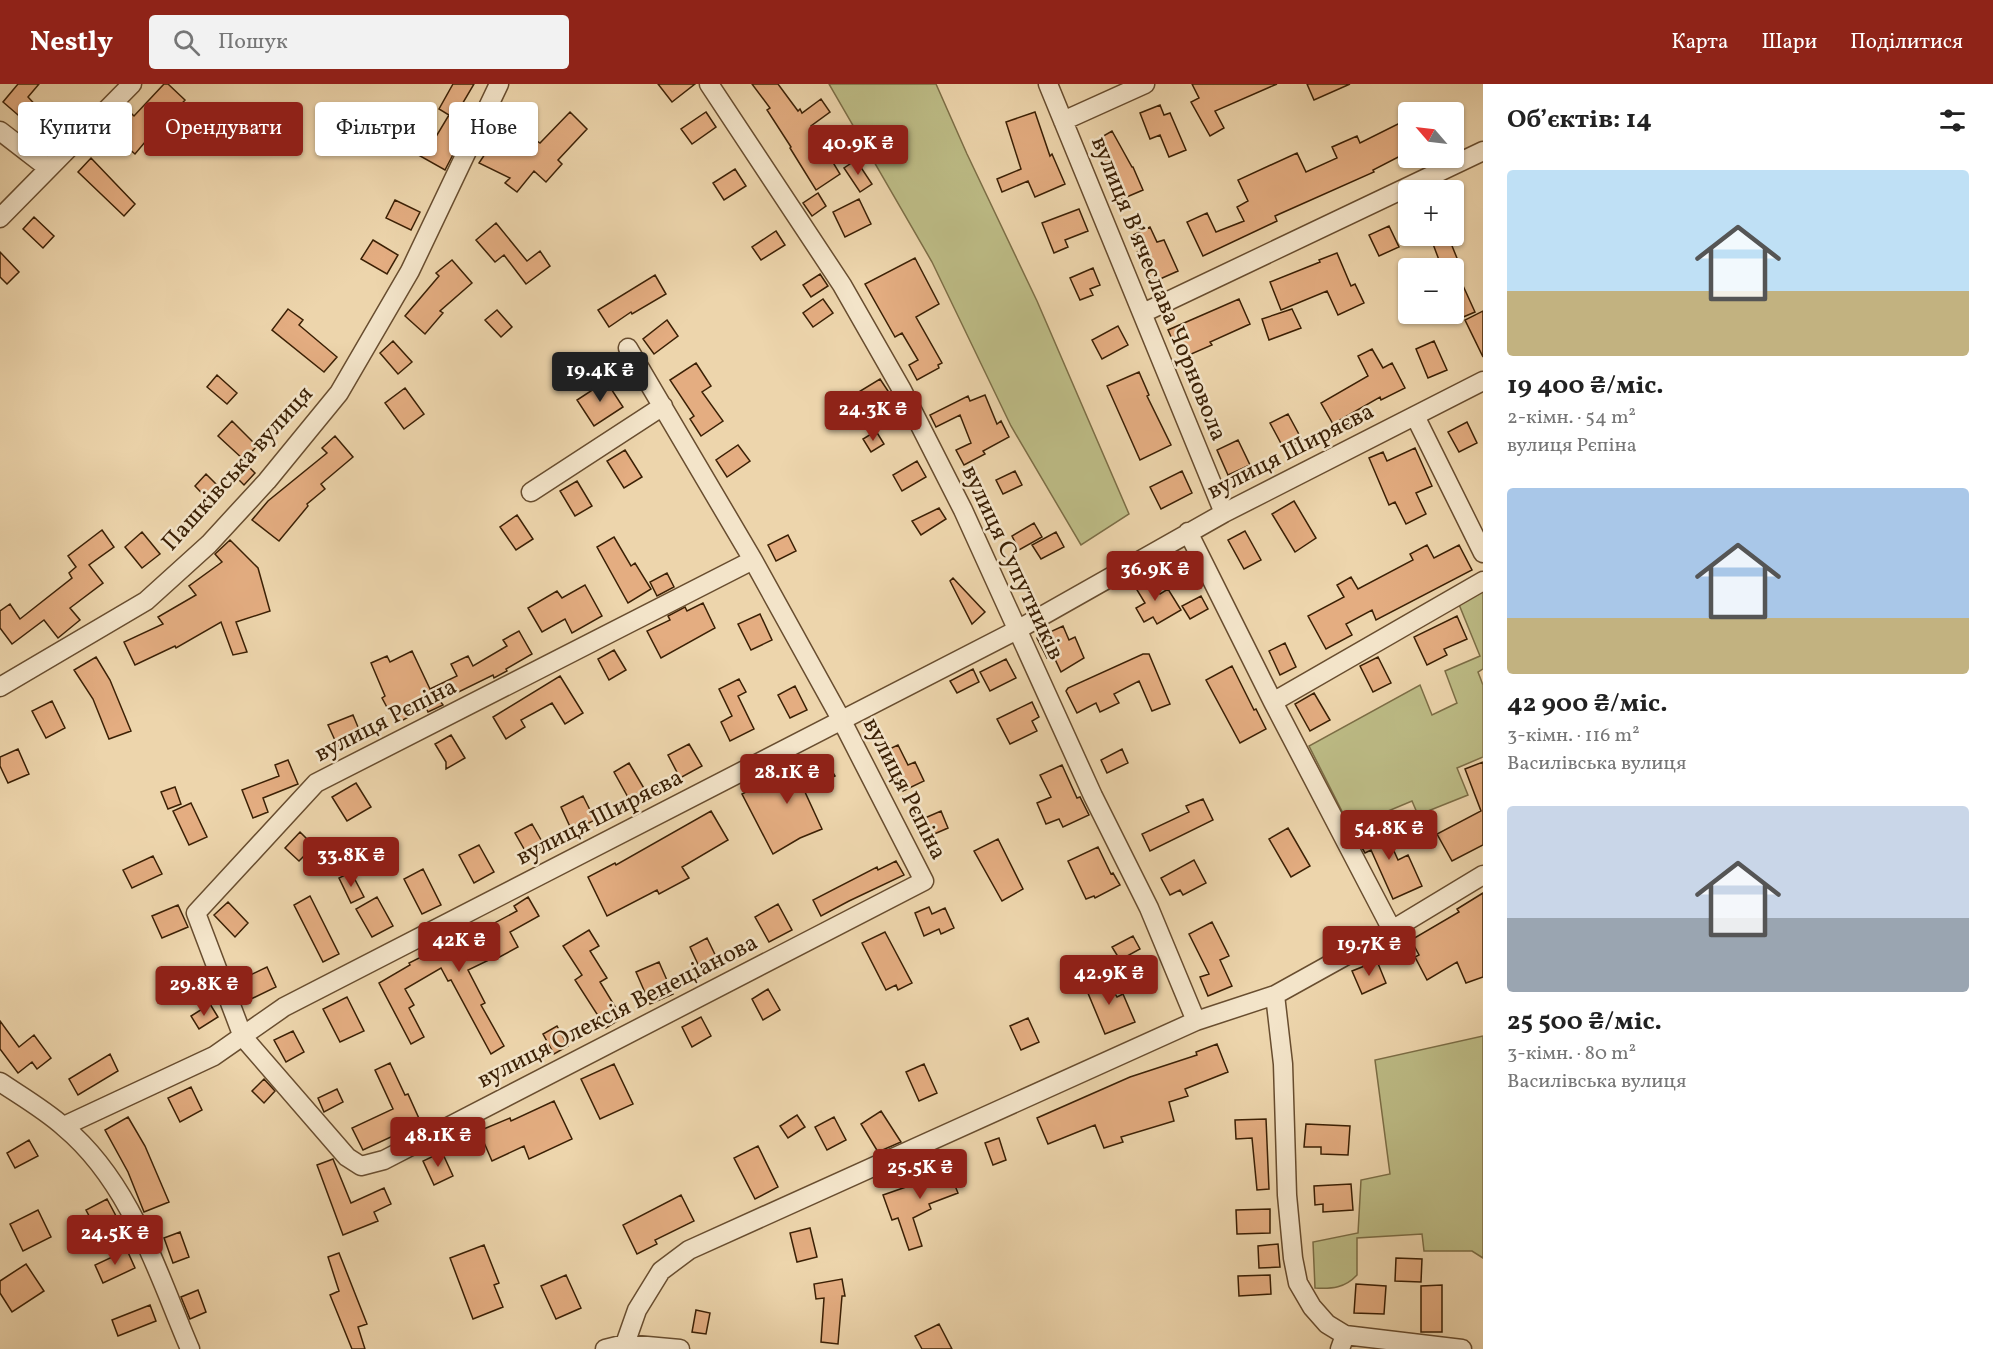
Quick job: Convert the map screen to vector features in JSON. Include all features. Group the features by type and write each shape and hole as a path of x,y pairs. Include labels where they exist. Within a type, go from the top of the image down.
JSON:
{"street":[{"path":"0,218 132,84"},
{"name":"Пашківська вулиця","path":"0,687 146,601 209,544 282,463 339,393 410,271 500,84"},
{"name":"вулиця Супутників","path":"709,84 842,285 896,381 963,510 1092,796 1149,908 1196,1021"},
{"name":"вулиця Вʼячеслава Чорновола","path":"1048,84 1224,513"},
{"path":"1063,122 1145,84"},
{"path":"0,131 48,168"},
{"path":"1143,314 1483,151"},
{"name":"вулиця Рєпіна","path":"628,348 753,560 842,721 924,881"},
{"name":"вулиця Ширяєва","path":"64,1126 213,1056 284,1007 1017,630 1188,532 1483,381"},
{"path":"531,492 663,406"},
{"path":"1416,416 1483,553"},
{"path":"1188,532 1273,702 1392,930"},
{"name":"вулиця Рєпіна","path":"243,1036 196,913 316,783 753,560"},
{"path":"1273,702 1483,581"},
{"path":"626,1346 637,1310 661,1271 689,1250 1196,1021 1275,995 1392,930 1483,875"},
{"name":"вулиця Олексія Венеціанова","path":"243,1036 347,1157 360,1166 384,1160 924,881"},
{"path":"1275,995 1283,1064 1287,1195 1293,1258 1298,1283 1312,1306 1342,1342 1462,1349"},
{"path":"0,1082 64,1126 89,1151 130,1208 190,1349"},
{"path":"605,1349 626,1346 680,1349"}],"shaded area":[{"path":"829,84 936,84 1037,301 1129,514 1081,545 1011,426 932,262"},
{"path":"1483,589 1483,669 1478,672 1483,685 1483,757 1457,768 1468,795 1418,815 1412,801 1350,827 1309,746 1420,685 1432,715 1457,703 1445,671 1480,656 1458,602"},
{"path":"1483,1036 1483,1258 1472,1251 1424,1251 1422,1234 1357,1238 1357,1275 1348,1283 1338,1287 1315,1288 1313,1242 1358,1233 1361,1180 1390,1174 1375,1060"}],"building":[{"path":"18,84 39,84 28,97 33,102 18,102 18,115 3,102"},
{"path":"164,84 168,84 185,100 183,102 147,102"},
{"path":"453,84 474,84 463,102 449,102 449,115 439,109"},
{"path":"658,84 695,84 672,102"},
{"path":"752,84 778,84 798,111 800,109 802,113 821,99 830,112 811,126 840,174 816,190 767,110 770,108"},
{"path":"1192,84 1277,84 1215,111 1224,128 1210,136 1191,102 1199,98"},
{"path":"1307,84 1350,84 1314,100"},
{"path":"144,105 144,143 135,154 132,151 132,114 134,116"},
{"path":"1160,105 1164,115 1170,113 1186,150 1169,157 1160,135 1150,139 1140,113"},
{"path":"570,112 587,129 558,160 562,164 546,182 534,171 517,192 505,183 510,178 479,163 484,156 538,156 538,142 540,143"},
{"path":"706,112 716,127 692,144 681,129"},
{"path":"1035,112 1050,156 1052,154 1065,184 1035,197 1028,181 1002,192 997,179 1021,169 1006,122"},
{"path":"449,115 449,156 452,156 445,170 420,156 437,156 437,135"},
{"path":"1398,124 1398,157 1373,170 1374,172 1275,216 1277,221 1203,256 1187,222 1207,213 1216,232 1244,221 1237,207 1248,201 1238,180 1297,153 1306,172 1337,158 1332,147 1357,136 1360,143"},
{"path":"1112,131 1133,167 1143,190 1122,199 1110,170 1093,142"},
{"path":"91,158 135,204 124,216 78,172"},
{"path":"856,160 872,184 860,192 844,168"},
{"path":"735,169 746,186 724,200 713,183"},
{"path":"818,193 826,206 812,216 803,203"},
{"path":"859,199 871,224 845,237 833,212"},
{"path":"395,200 420,212 411,230 386,218"},
{"path":"1079,209 1088,231 1065,240 1068,247 1054,253 1042,223"},
{"path":"34,217 54,236 43,248 23,229"},
{"path":"496,223 527,261 540,251 550,266 526,284 504,255 495,262 476,240"},
{"path":"1389,226 1399,247 1379,256 1369,235"},
{"path":"1150,227 1157,242 1164,240 1178,271 1151,283 1137,252 1140,250 1133,235"},
{"path":"776,231 785,245 761,260 752,247"},
{"path":"373,240 398,255 387,274 361,259"},
{"path":"1434,246 1452,246 1457,258 1438,258"},
{"path":"0,252 19,272 7,284 0,277"},
{"path":"1337,253 1351,286 1355,284 1364,303 1338,315 1327,291 1281,310 1270,282"},
{"path":"915,258 939,304 916,317 942,363 938,365 939,368 917,380 909,365 918,360 902,333 895,337 865,284"},
{"path":"452,260 472,283 440,311 443,313 425,334 405,316 439,276 436,273"},
{"path":"1093,268 1100,285 1090,289 1093,295 1080,300 1070,278"},
{"path":"820,274 828,286 811,297 803,285"},
{"path":"655,275 666,294 632,314 631,312 609,327 598,310"},
{"path":"1464,288 1475,312 1464,317"},
{"path":"823,299 833,313 813,327 803,313"},
{"path":"1239,299 1250,324 1210,342 1212,345 1189,355 1186,346 1177,350 1168,330"},
{"path":"288,309 303,320 299,325 337,357 324,372 272,330"},
{"path":"1292,309 1301,328 1269,340 1262,319"},
{"path":"497,310 512,327 501,337 485,320"},
{"path":"1483,311 1483,357 1465,320"},
{"path":"667,320 678,336 654,354 643,339"},
{"path":"1118,326 1128,345 1102,359 1092,340"},
{"path":"393,341 412,362 398,374 380,353"},
{"path":"1434,341 1447,370 1428,378 1416,349"},
{"path":"1372,349 1383,368 1392,363 1405,388 1381,400 1380,397 1333,424 1321,403 1368,376 1358,356"},
{"path":"696,363 711,386 702,392 723,421 701,436 690,419 694,416 670,380"},
{"path":"1139,372 1149,395 1147,396 1171,445 1140,460 1107,386"},
{"path":"217,375 237,393 227,404 207,387"},
{"path":"880,379 890,394 882,399 890,413 867,427 856,410 864,405 857,393"},
{"path":"606,381 623,407 594,426 577,400"},
{"path":"405,388 424,414 404,429 385,403"},
{"path":"985,395 997,424 1001,421 1009,437 983,451 985,454 964,465 956,450 971,443 960,415 936,427 930,415 968,396 970,401"},
{"path":"1288,414 1302,440 1284,449 1270,423"},
{"path":"232,421 257,446 244,460 218,436"},
{"path":"1467,422 1477,443 1459,452 1448,432"},
{"path":"876,431 884,444 871,452 863,439"},
{"path":"335,436 353,457 321,484 325,489 307,504 308,506 279,541 252,520 268,501 327,453 322,448"},
{"path":"1238,440 1250,465 1228,475 1217,450"},
{"path":"738,445 750,461 727,477 716,460"},
{"path":"1415,448 1432,486 1416,493 1426,514 1406,524 1395,502 1389,505 1369,458 1383,452 1387,461"},
{"path":"625,450 642,477 624,488 607,461"},
{"path":"917,461 926,477 902,491 893,475"},
{"path":"244,462 255,473 244,485 233,474"},
{"path":"1015,471 1022,485 1003,494 996,480"},
{"path":"1182,471 1192,493 1161,509 1150,487"},
{"path":"206,474 225,493 213,505 195,486"},
{"path":"577,481 592,506 575,516 560,491"},
{"path":"1294,501 1316,538 1295,552 1272,514"},
{"path":"939,508 946,519 921,535 912,521"},
{"path":"517,515 533,539 516,550 500,527"},
{"path":"1034,523 1042,537 1019,550 1012,536"},
{"path":"102,530 114,547 89,565 103,583 70,608 80,620 58,638 44,620 12,644 0,628 0,611 10,604 20,619 72,578 69,573 76,567 68,556"},
{"path":"1245,531 1261,560 1244,569 1228,540"},
{"path":"142,532 160,554 142,568 125,547"},
{"path":"1056,532 1064,547 1041,559 1032,545"},
{"path":"788,535 796,551 776,561 768,545"},
{"path":"614,537 631,566 635,563 651,589 628,603 597,547"},
{"path":"230,540 258,568 270,611 236,622 247,652 233,655 221,622 176,648 175,646 135,665 124,642 163,624 158,617 196,595 189,586 222,562 215,554"},
{"path":"1427,545 1434,558 1459,545 1472,570 1376,620 1372,610 1346,624 1352,635 1326,649 1308,616 1344,597 1337,585 1351,577 1358,589 1413,560 1410,554"},
{"path":"667,573 674,587 657,596 650,582"},
{"path":"1149,576 1160,594 1168,589 1181,610 1157,624 1153,617 1144,622 1136,608 1145,603 1134,585"},
{"path":"953,578 985,612 972,624 950,581"},
{"path":"585,585 602,616 572,633 565,619 542,632 528,608 557,591 562,598"},
{"path":"1201,596 1208,609 1190,619 1182,606"},
{"path":"703,603 715,628 661,658 647,631 670,620 668,616 685,607 687,611"},
{"path":"760,614 772,640 751,650 738,624"},
{"path":"1457,616 1467,639 1444,649 1447,655 1427,665 1414,637"},
{"path":"1063,626 1069,640 1075,637 1084,658 1061,672 1053,655 1047,658 1037,638"},
{"path":"519,631 532,654 494,678 493,675 440,701 443,705 428,712 426,707 396,724 382,698 385,696 371,663 387,656 390,662 412,651 430,689 457,676 451,664 468,656 473,666 507,646 503,640"},
{"path":"1285,643 1296,667 1280,675 1269,651"},
{"path":"614,650 626,670 609,680 598,659"},
{"path":"1143,654 1149,654 1170,704 1152,711 1139,681 1114,694 1119,703 1100,712 1096,703 1077,713 1066,691 1068,688"},
{"path":"96,657 110,680 131,731 109,739 93,699 74,670"},
{"path":"1378,657 1391,683 1373,692 1360,666"},
{"path":"1006,659 1016,678 990,691 980,672"},
{"path":"1232,666 1266,729 1240,743 1206,680"},
{"path":"973,669 979,682 957,693 950,681"},
{"path":"560,676 583,713 565,724 552,703 521,720 525,727 506,739 493,717"},
{"path":"739,679 746,692 738,696 754,729 730,741 721,722 732,716 719,689"},
{"path":"795,686 807,710 790,718 778,695"},
{"path":"1314,693 1330,720 1310,731 1295,704"},
{"path":"52,701 65,728 46,738 32,711"},
{"path":"1032,702 1039,717 1032,721 1037,731 1010,744 997,719"},
{"path":"353,715 363,739 339,749 328,725"},
{"path":"451,735 465,758 446,769 446,762 435,744"},
{"path":"689,744 702,766 680,778 668,755"},
{"path":"898,745 908,765 915,762 924,781 903,791 885,751"},
{"path":"18,749 29,774 8,783 0,766 0,757"},
{"path":"1122,749 1128,763 1107,773 1101,760"},
{"path":"288,760 298,784 263,798 268,812 253,818 242,790 279,776 275,765"},
{"path":"813,760 817,767 826,761 835,776 805,792 822,829 800,838 773,854 742,794 778,775 780,779"},
{"path":"1483,762 1483,845 1452,861 1437,834 1481,811 1465,769"},
{"path":"629,763 645,790 629,799 614,772"},
{"path":"1062,765 1077,798 1080,797 1089,815 1063,827 1059,819 1046,824 1037,803 1051,797 1040,775"},
{"path":"356,783 371,807 347,821 332,797"},
{"path":"175,787 181,804 168,809 161,792"},
{"path":"583,796 595,820 572,831 561,807"},
{"path":"1203,799 1213,820 1150,851 1142,834 1189,812 1186,806"},
{"path":"191,803 207,837 189,845 173,811"},
{"path":"711,811 728,840 682,867 689,878 659,894 657,890 607,916 588,877 615,863 616,865"},
{"path":"941,811 948,828 925,838 918,821"},
{"path":"1381,822 1398,860 1408,855 1422,886 1393,899 1371,850 1365,853 1354,834"},
{"path":"532,824 544,845 527,854 515,833"},
{"path":"1288,828 1310,866 1291,877 1269,839"},
{"path":"300,832 314,846 299,861 285,848"},
{"path":"998,839 1023,889 1002,901 974,851"},
{"path":"479,845 494,872 474,883 459,855"},
{"path":"1098,847 1111,874 1113,873 1120,885 1095,898 1094,896 1086,899 1068,861"},
{"path":"153,856 162,874 132,888 123,870"},
{"path":"1194,860 1206,883 1183,895 1180,890 1170,895 1161,878"},
{"path":"896,861 904,875 821,916 813,900 877,867 878,870"},
{"path":"423,869 441,905 422,914 404,879"},
{"path":"351,872 364,897 351,903 339,878"},
{"path":"1483,893 1483,977 1466,983 1457,962 1427,980 1415,957 1419,955 1411,940 1459,912 1457,909"},
{"path":"310,896 339,954 323,962 294,905"},
{"path":"377,897 393,926 372,937 356,909"},
{"path":"528,897 539,916 510,932 518,947 468,970 485,1003 481,1005 504,1046 491,1054 451,980 448,981 441,968 405,989 414,1005 409,1008 424,1037 411,1044 379,983 410,965 409,963 423,956 425,960 517,911 514,906"},
{"path":"228,902 248,923 235,937 214,915"},
{"path":"778,904 792,930 769,942 755,917"},
{"path":"178,905 188,927 162,938 152,916"},
{"path":"929,907 932,914 945,908 954,928 941,934 939,929 924,936 915,913"},
{"path":"1212,922 1229,956 1220,960 1232,986 1208,996 1200,977 1209,974 1189,934"},
{"path":"589,930 599,946 590,951 607,978 600,982 622,1018 606,1028 575,980 582,975 563,946"},
{"path":"885,932 912,983 898,990 896,985 886,990 862,943"},
{"path":"1133,936 1140,949 1120,960 1112,947"},
{"path":"707,938 721,967 703,975 690,947"},
{"path":"1377,961 1386,983 1362,994 1352,971"},
{"path":"659,962 673,994 650,1004 636,972"},
{"path":"267,967 276,987 251,999 242,979"},
{"path":"1105,976 1117,997 1123,994 1135,1022 1105,1034 1085,986"},
{"path":"768,989 780,1010 763,1020 752,999"},
{"path":"347,997 364,1031 340,1042 323,1009"},
{"path":"210,1004 218,1017 199,1029 191,1016"},
{"path":"701,1017 711,1036 692,1047 682,1027"},
{"path":"1028,1018 1039,1042 1021,1050 1010,1026"},
{"path":"0,1021 19,1047 34,1035 51,1058 37,1069 32,1062 18,1073 0,1049"},
{"path":"557,1026 568,1046 554,1054 543,1034"},
{"path":"293,1031 304,1052 286,1062 274,1040"},
{"path":"1217,1044 1228,1072 1185,1089 1188,1096 1169,1102 1174,1121 1121,1137 1123,1142 1104,1148 1095,1125 1048,1144 1037,1118 1130,1077 1197,1055 1196,1052"},
{"path":"110,1054 118,1071 78,1095 69,1079"},
{"path":"390,1063 421,1123 363,1150 352,1128 393,1109 375,1070"},
{"path":"614,1064 633,1104 600,1119 581,1079"},
{"path":"924,1064 937,1093 919,1101 906,1072"},
{"path":"264,1079 275,1091 264,1103 252,1091"},
{"path":"191,1087 202,1110 180,1122 168,1098"},
{"path":"337,1089 343,1102 324,1112 318,1098"},
{"path":"554,1101 572,1139 529,1159 524,1146 492,1161 479,1131 510,1118 511,1121"},
{"path":"881,1111 901,1142 878,1152 861,1124"},
{"path":"797,1115 805,1127 788,1138 780,1126"},
{"path":"128,1117 145,1146 169,1202 144,1212 128,1172 105,1130"},
{"path":"834,1117 846,1140 827,1150 815,1127"},
{"path":"1266,1119 1269,1189 1257,1190 1252,1138 1236,1139 1235,1120"},
{"path":"1306,1124 1350,1126 1348,1155 1321,1154 1321,1147 1304,1147"},
{"path":"999,1138 1006,1160 993,1165 985,1143"},
{"path":"29,1140 38,1156 15,1168 7,1153"},
{"path":"758,1146 778,1187 755,1199 734,1158"},
{"path":"442,1152 453,1176 434,1185 423,1161"},
{"path":"333,1159 351,1203 384,1188 391,1204 374,1212 378,1221 343,1235 317,1165"},
{"path":"944,1159 958,1193 929,1204 931,1209 913,1218 922,1246 909,1250 898,1218 892,1220 883,1195 929,1179 924,1167"},
{"path":"1351,1184 1353,1210 1323,1212 1323,1204 1315,1205 1314,1186"},
{"path":"681,1195 694,1221 655,1240 657,1244 637,1254 623,1225"},
{"path":"107,1199 116,1216 95,1227 86,1210"},
{"path":"1270,1209 1270,1233 1237,1234 1236,1210"},
{"path":"38,1210 51,1237 23,1251 10,1224"},
{"path":"810,1228 817,1257 797,1262 790,1233"},
{"path":"180,1232 189,1257 173,1263 164,1238"},
{"path":"1278,1244 1280,1267 1259,1268 1258,1246"},
{"path":"484,1245 499,1283 494,1285 503,1307 473,1319 450,1258"},
{"path":"127,1250 135,1268 103,1283 95,1265"},
{"path":"339,1253 367,1324 358,1327 365,1349 352,1349 330,1295 339,1291 328,1257"},
{"path":"1396,1258 1422,1259 1421,1282 1395,1281"},
{"path":"26,1264 44,1291 12,1312 0,1293 0,1281"},
{"path":"566,1275 581,1308 556,1319 541,1286"},
{"path":"1270,1275 1271,1294 1239,1296 1238,1276"},
{"path":"842,1279 845,1296 842,1296 838,1344 821,1342 824,1298 816,1299 814,1284"},
{"path":"1356,1284 1386,1286 1384,1314 1354,1313"},
{"path":"1442,1285 1442,1332 1421,1332 1421,1286"},
{"path":"198,1290 206,1312 190,1319 181,1297"},
{"path":"150,1305 156,1321 118,1336 112,1320"},
{"path":"696,1310 710,1313 706,1334 692,1332"},
{"path":"939,1324 952,1349 922,1349 915,1336"}]}
